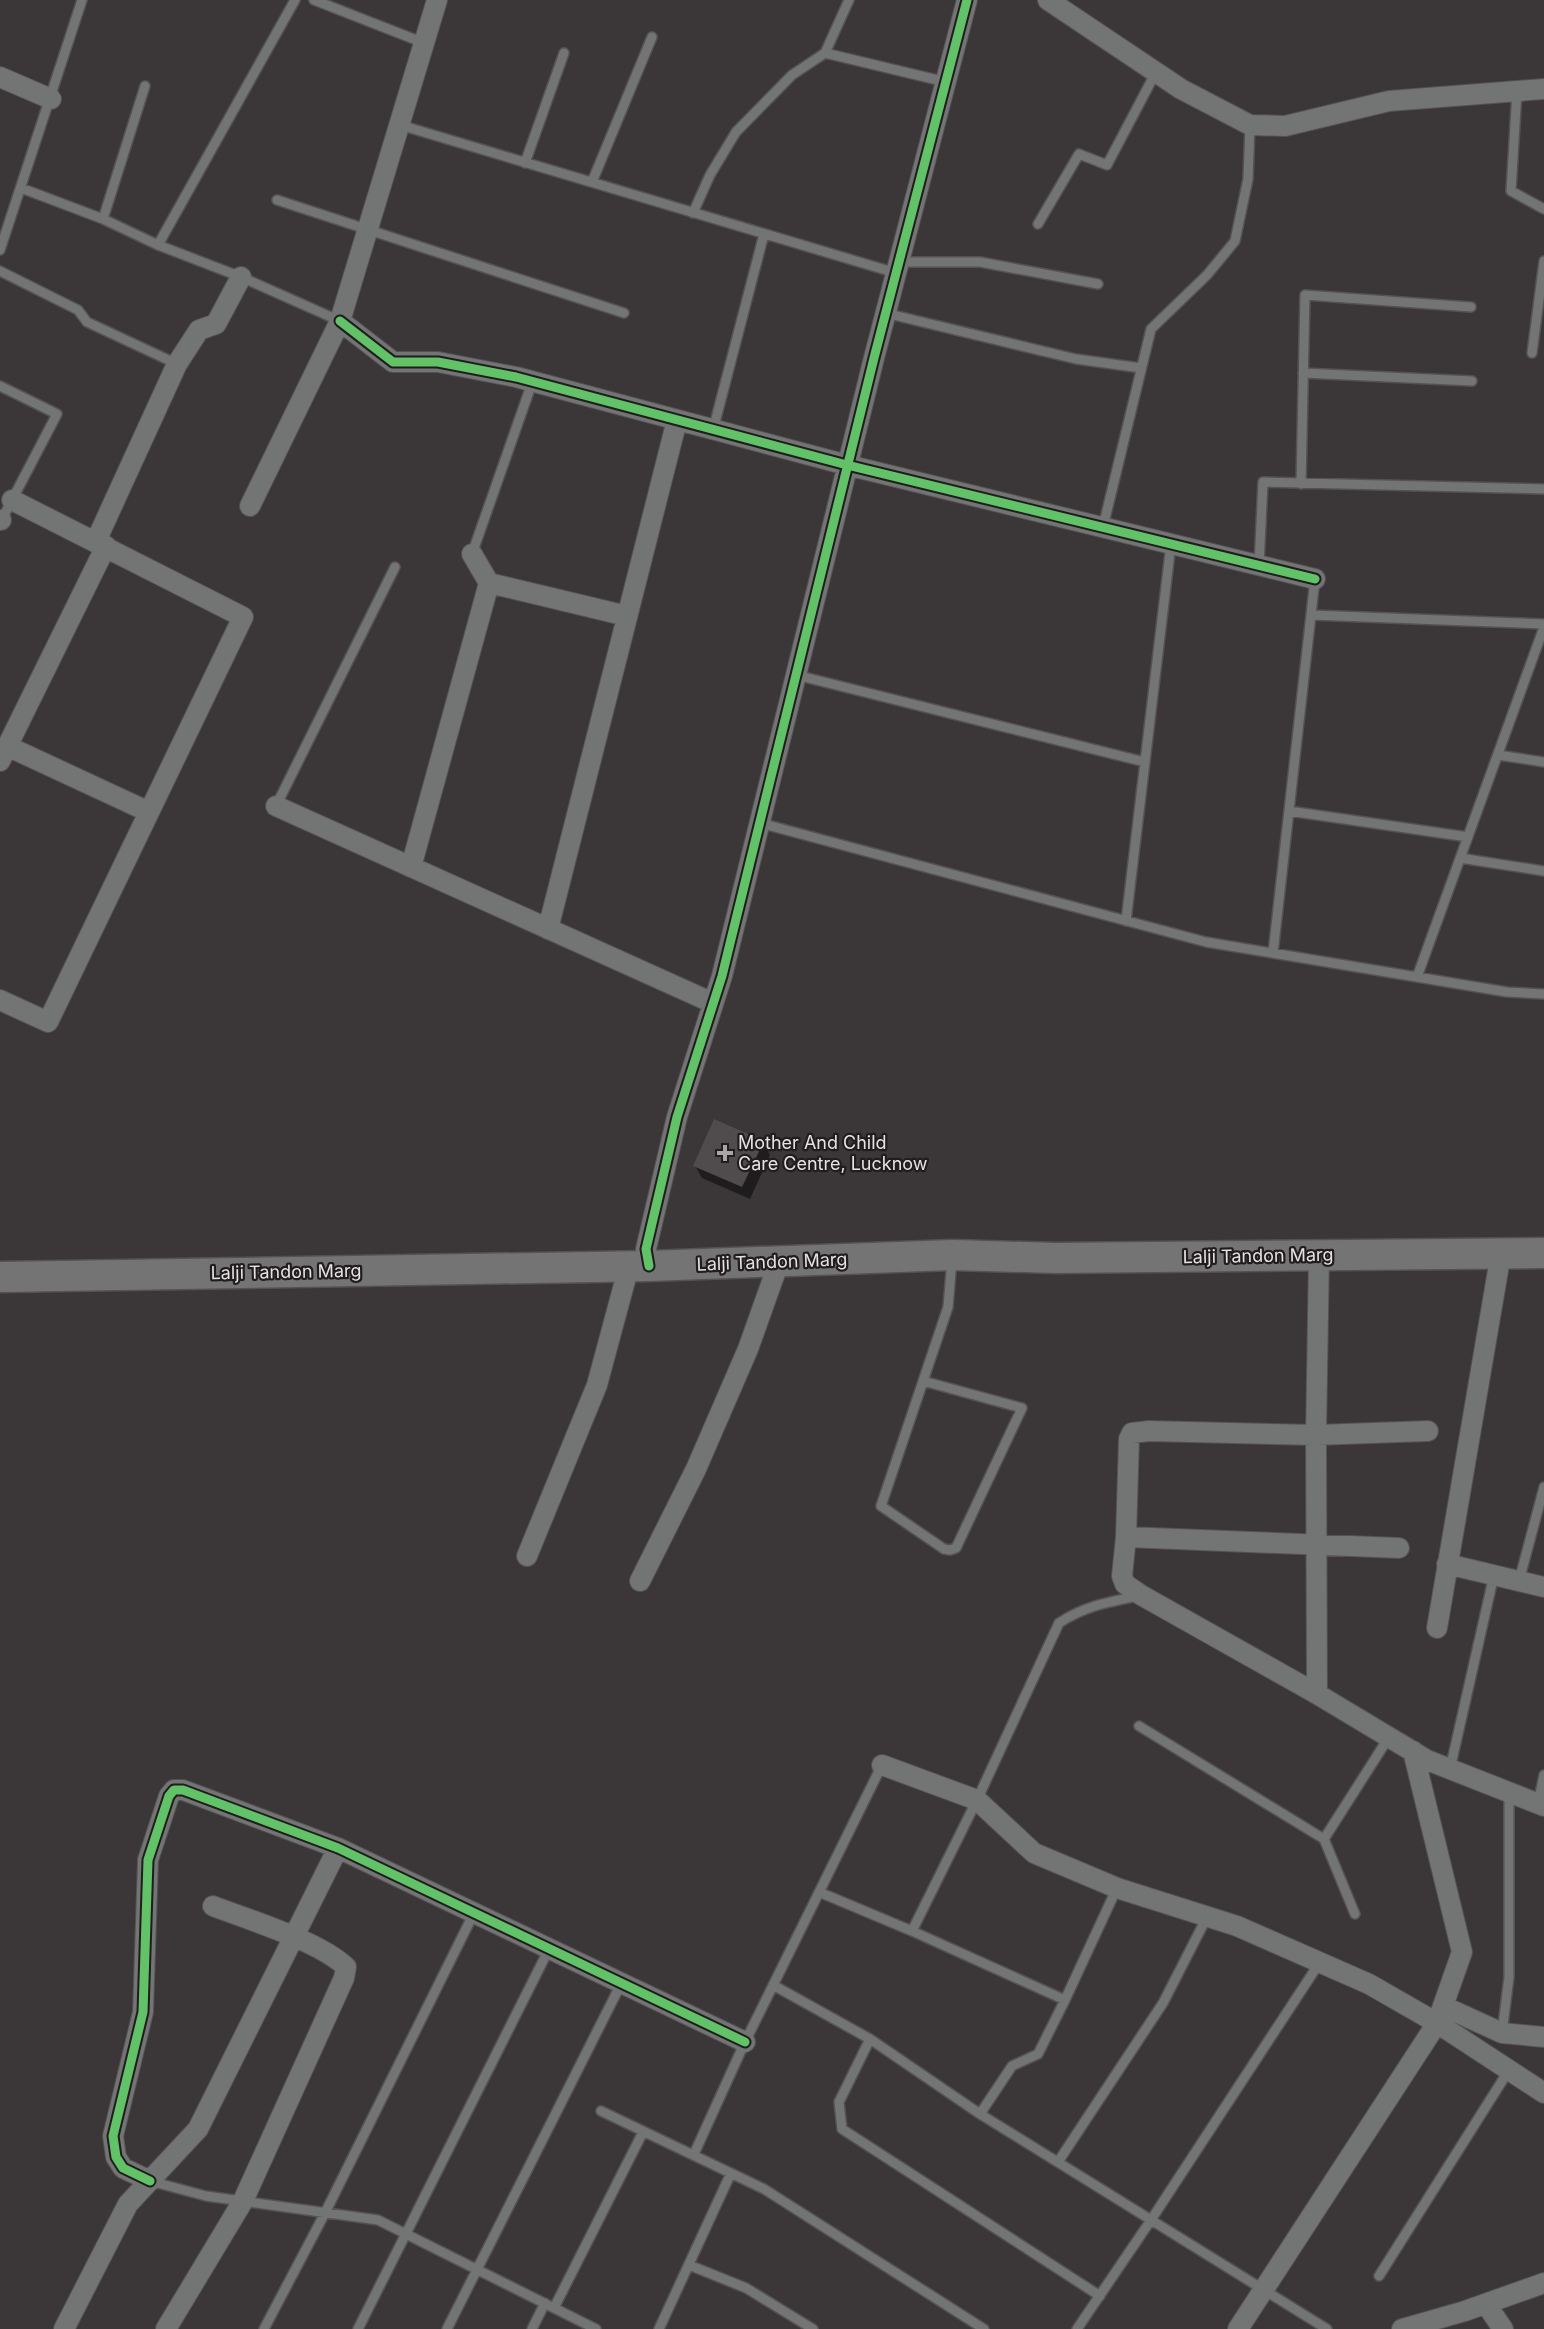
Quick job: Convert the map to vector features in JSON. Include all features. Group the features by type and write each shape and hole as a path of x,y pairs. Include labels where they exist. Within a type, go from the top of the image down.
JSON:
{"main road":[{"name":"Lalji Tandon Marg","path":"642,1260 778,1262 951,1249 1056,1258 1319,1256 1544,1239"},
{"name":"Lalji Tandon Marg","path":"0,1261 184,1266 642,1260 951,1249 1460,1247 1501,1253 1544,1253"},
{"name":"Lalji Tandon Marg","path":"0,1277 184,1266"}],"street":[{"path":"250,506 340,321 437,0"},
{"path":"526,1556 597,1384 642,1260 677,1117 713,1003 885,313 967,0"},
{"path":"1049,0 1181,89 1250,125 1285,126 1389,101 1544,89"},
{"path":"0,77 51,99"},
{"path":"149,812 4,754 101,544 177,364 199,330 216,324 241,277"},
{"path":"340,321 393,362 438,362 516,377 848,465 1315,579"},
{"path":"548,929 677,420"},
{"path":"0,1000 48,1022 243,617 12,500"},
{"path":"411,867 489,583 472,554"},
{"path":"489,583 627,616"},
{"path":"276,806 713,1003"},
{"path":"1437,1628 1501,1253"},
{"path":"1317,1694 1316,1435 1319,1256"},
{"path":"640,1581 696,1469 743,1360 778,1262"},
{"path":"1428,1431 1316,1435 1149,1431 1132,1433 1129,1439 1126,1537 1122,1576 1125,1584 1141,1595 1317,1694 1427,1760 1541,1805"},
{"path":"1126,1537 1399,1548"},
{"path":"1447,1564 1544,1587"},
{"path":"1238,2329 1440,2015 1462,1952 1413,1751"},
{"path":"882,1765 977,1800 1034,1852 1117,1888 1237,1926 1440,2015 1502,2033 1544,2037"},
{"path":"150,2181 123,2168 116,2157 113,2136 143,2012 148,1860 174,1790 183,1790 338,1848 745,2042"},
{"path":"64,2329 128,2205 198,2129 338,1848"},
{"path":"166,2329 243,2201 344,1978 346,1967 339,1960 293,1937 213,1906"},
{"path":"1440,2015 1509,2070 1544,2093"},
{"path":"1402,2329 1486,2304 1544,2283"},
{"path":"1486,2304 1503,2329"}],"lane":[{"path":"0,250 82,0"},
{"path":"158,245 296,0"},
{"path":"314,0 424,43"},
{"path":"693,213 710,176 736,132 792,75 825,53 849,0"},
{"path":"592,182 652,37"},
{"path":"525,163 564,53"},
{"path":"825,53 946,82"},
{"path":"1038,224 1079,154 1107,165 1156,72"},
{"path":"103,219 145,86"},
{"path":"1517,91 1511,191 1544,209"},
{"path":"400,125 764,234 897,268 980,262 1098,284"},
{"path":"1102,527 1150,330 1207,275 1235,241 1248,179 1250,125"},
{"path":"21,188 103,219 158,245 241,277 340,321"},
{"path":"277,200 624,314"},
{"path":"713,430 764,234"},
{"path":"1532,353 1544,261"},
{"path":"0,271 78,310 87,322 177,364"},
{"path":"1300,484 1305,295 1472,307"},
{"path":"885,313 1076,359 1141,368"},
{"path":"1303,373 1472,381"},
{"path":"472,554 532,383"},
{"path":"0,386 57,414 0,521"},
{"path":"1259,565 1263,483 1544,489"},
{"path":"1126,921 1170,544"},
{"path":"276,806 395,567"},
{"path":"1274,953 1315,579"},
{"path":"1311,615 1544,625 1417,977"},
{"path":"796,675 1145,762"},
{"path":"1498,755 1544,762"},
{"path":"1289,812 1468,837"},
{"path":"759,823 1206,942 1507,992 1544,994"},
{"path":"1460,858 1544,871"},
{"path":"923,1381 1022,1408 956,1548 950,1550 944,1549 881,1506 923,1381 948,1307 951,1249"},
{"path":"1519,1581 1544,1487"},
{"path":"1450,1769 1494,1575"},
{"path":"912,1931 977,1800 1059,1623 1078,1611 1098,1604 1141,1595"},
{"path":"1139,1726 1324,1839 1355,1914"},
{"path":"1324,1839 1389,1737"},
{"path":"694,2154 745,2042 882,1765"},
{"path":"1541,1805 1544,1775"},
{"path":"1502,2033 1509,1977 1509,1792"},
{"path":"980,2114 1012,2066 1038,2054 1117,1888"},
{"path":"819,1892 1065,2000"},
{"path":"264,2329 325,2213 474,1913"},
{"path":"1058,2162 1163,2004 1207,1917"},
{"path":"358,2329 549,1949"},
{"path":"1077,2329 1320,1962"},
{"path":"447,2329 621,1984"},
{"path":"773,1985 870,2039 980,2114 1327,2329"},
{"path":"870,2039 839,2102 842,2129 1100,2296"},
{"path":"1378,2276 1509,2070"},
{"path":"601,2111 764,2189 984,2329"},
{"path":"554,2308 643,2133"},
{"path":"659,2329 731,2173"},
{"path":"150,2181 206,2196 378,2220 596,2329"},
{"path":"689,2265 746,2288 813,2329"},
{"path":"532,2329 545,2303"}],"building":[{"path":"714,1119 764,1141 742,1187 693,1166"}],"cycle path":[{"path":"649,1266 646,1249 677,1117 722,976 874,358 967,0"},
{"path":"340,321 393,362 438,362 516,377 847,465 1315,579"},
{"path":"150,2181 123,2168 116,2157 113,2136 143,2012 148,1860 169,1796 174,1790 183,1790 338,1848 745,2042"}],"place":[{"name":"Mother And Child Care Centre, Lucknow","path":"725,1153"}]}
